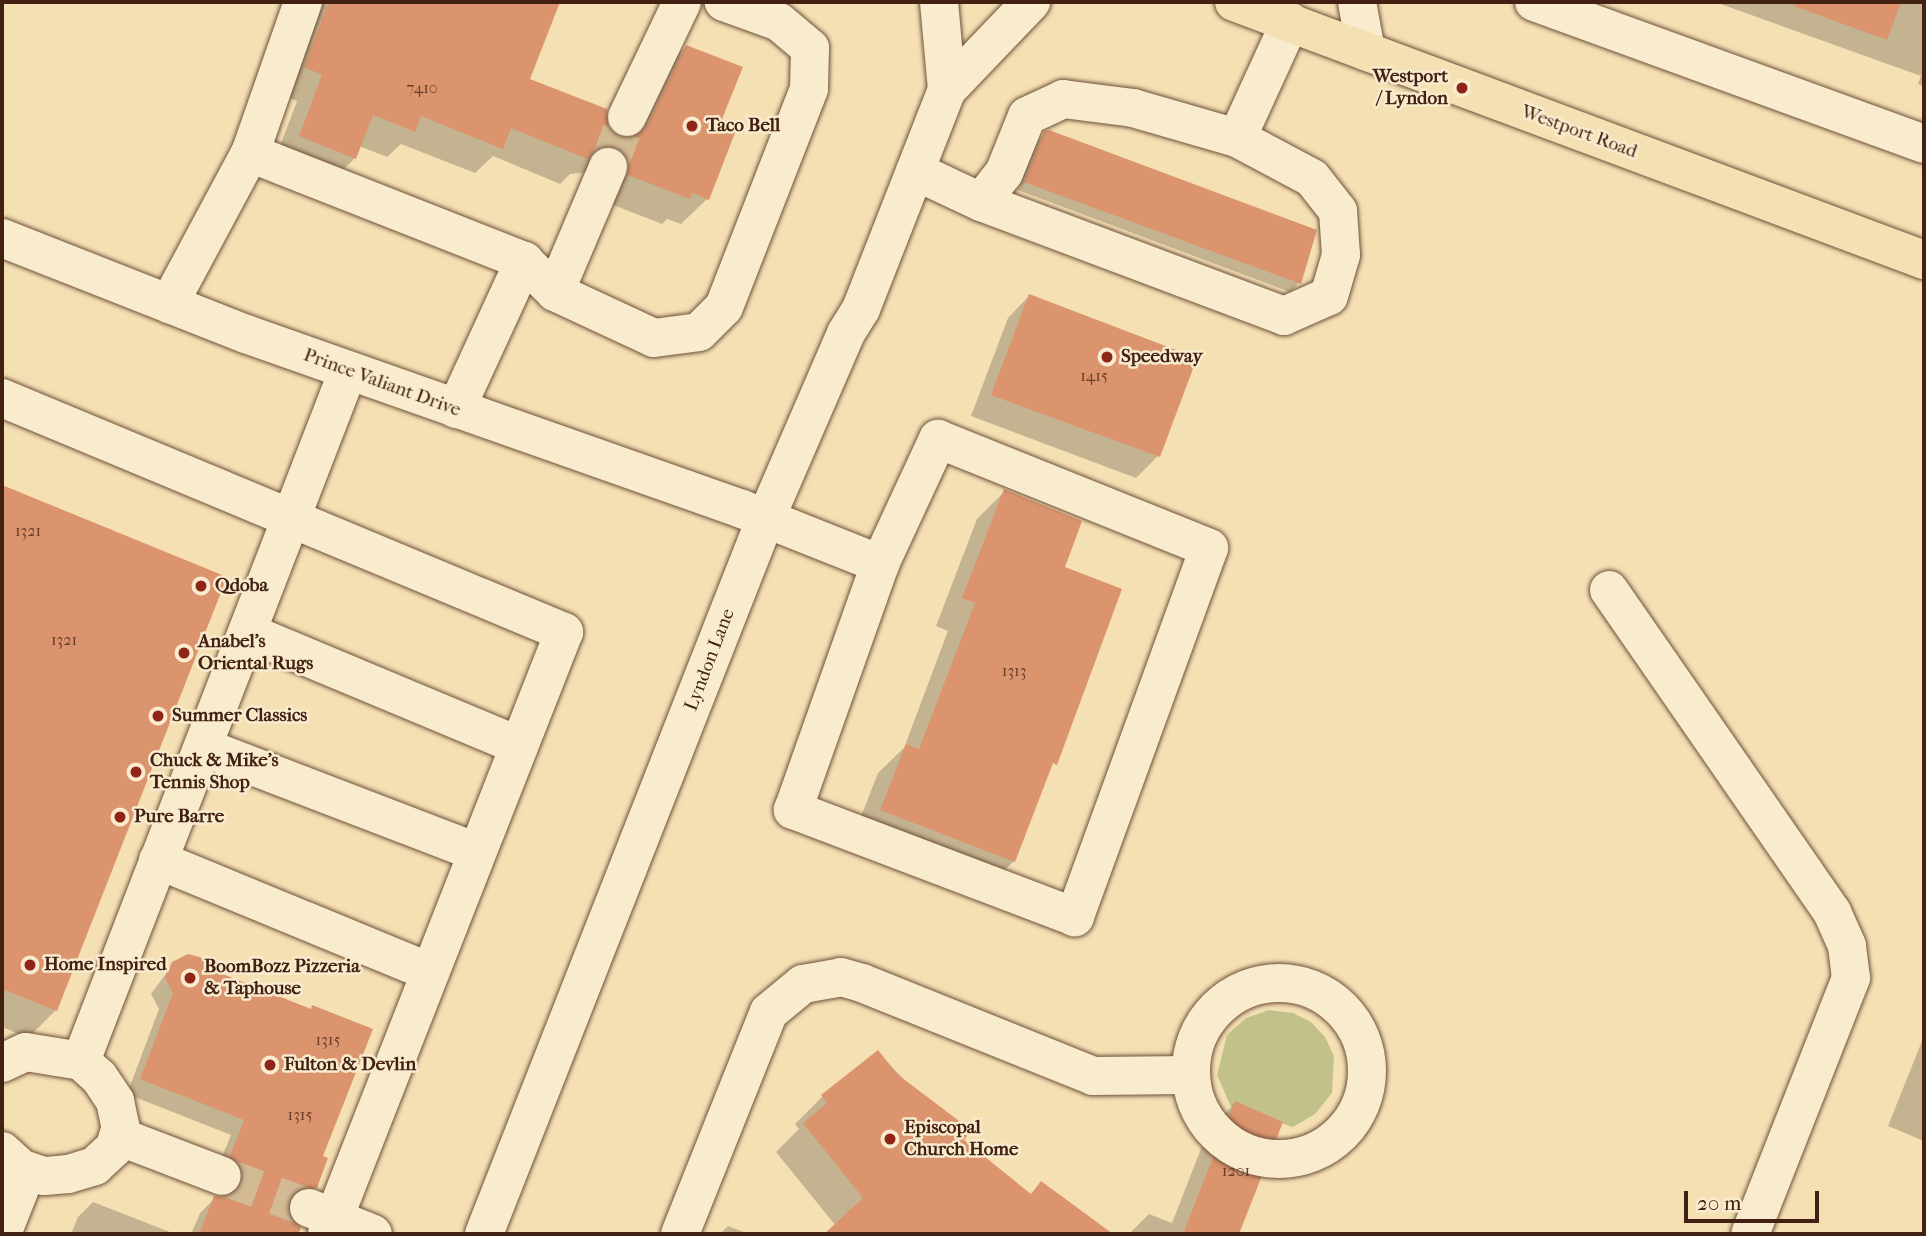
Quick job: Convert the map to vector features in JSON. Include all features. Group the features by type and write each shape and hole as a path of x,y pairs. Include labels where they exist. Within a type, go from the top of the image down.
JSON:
{"main road":[{"name":"Westport Road","path":"1234,2 1924,260"}],"street":[{"path":"169,304 250,153 303,2"},
{"path":"627,117 682,2"},
{"path":"250,153 524,261 555,292 654,338 699,332 724,307 809,89 810,48 779,23 724,2"},
{"name":"Lyndon Lane","path":"939,2 947,90"},
{"name":"Lyndon Lane","path":"484,1234 766,518 846,333 861,309 947,90 1031,2"},
{"path":"1357,2 1366,51"},
{"path":"1534,2 1924,144"},
{"path":"1237,138 1290,22"},
{"path":"915,171 981,202 1284,316 1329,296 1341,255 1338,211 1312,178 1237,138 1133,108 1063,99 1027,116 1004,173 981,202"},
{"path":"555,292 608,167"},
{"name":"Prince Valiant Drive","path":"2,238 348,371 766,518 880,564"},
{"path":"456,409 524,261"},
{"path":"81,1061 348,371"},
{"path":"2,398 564,632 430,972 323,1220 373,1234"},
{"path":"938,439 1209,548 1075,918 793,810 880,564 938,439"},
{"path":"1609,590 1824,901 1847,946 1852,978 1750,1234"},
{"path":"247,632 519,746"},
{"path":"203,747 477,852"},
{"path":"158,860 430,972"},
{"path":"680,1234 769,1012 803,984 841,977 862,983 1093,1076 1191,1075"},
{"path":"1282,982 1312,988 1336,1002 1355,1024 1365,1050 1368,1078 1361,1106 1346,1129 1324,1147 1298,1158 1270,1159 1242,1152 1217,1134 1199,1110 1191,1075 1193,1051 1205,1022 1225,1000 1252,986 1282,982"},
{"path":"2,1063 26,1052 81,1061 99,1077 115,1101 118,1136 114,1148 95,1166 44,1176 15,1161 2,1234"},
{"path":"118,1136 222,1176"}],"shaded area":[{"path":"1269,1010 1293,1013 1311,1022 1325,1037 1334,1056 1332,1093 1315,1114 1293,1127 1231,1107 1217,1075 1227,1035 1246,1018"}],"building":[{"path":"329,2 560,2 530,79 607,109 609,130 628,139 647,126 686,45 743,67 722,119 738,125 709,200 692,193 690,199 628,175 626,154 616,147 595,149 588,159 511,128 503,149 421,116 415,132 373,115 356,159 299,136 322,75 304,67"},
{"path":"1795,2 1901,2 1887,40 1794,6"},
{"path":"1049,130 1317,230 1301,284 1024,182 1044,132"},
{"path":"1029,294 1197,358 1160,457 991,395"},
{"path":"2,485 227,577 57,1011 2,989"},
{"path":"1004,489 1082,521 1065,567 1122,589 1057,765 1053,763 1015,862 880,810 906,744 919,749 975,603 962,598"},
{"path":"188,954 203,958 210,969 311,1009 312,1005 373,1029 323,1156 328,1158 317,1188 296,1190 289,1201 288,1212 301,1228 298,1234 199,1234 214,1196 226,1197 242,1184 243,1172 230,1156 244,1120 140,1079 173,993 165,978 172,962"},
{"name":"Episcopal Church Home","path":"878,1050 897,1074 971,1130 964,1140 1031,1194 1041,1181 1113,1234 824,1234 863,1198 803,1123 827,1103 821,1095"},
{"path":"1235,1101 1283,1122 1239,1234 1183,1234"}],"tunnel":[{"path":"608,167 627,117"},
{"path":"222,1176 309,1208"}],"place":[{"name":"Westport / Lyndon","path":"1462,88"},
{"name":"Taco Bell","path":"692,126"},
{"name":"Speedway","path":"1107,357"},
{"name":"Qdoba","path":"201,586"},
{"name":"Anabel's Oriental Rugs","path":"184,653"},
{"name":"Summer Classics","path":"158,716"},
{"name":"Chuck & Mike's Tennis Shop","path":"136,772"},
{"name":"Pure Barre","path":"120,817"},
{"name":"Home Inspired","path":"30,965"},
{"name":"BoomBozz Pizzeria & Taphouse","path":"190,978"},
{"name":"Fulton & Devlin","path":"270,1065"},
{"name":"Episcopal Church Home","path":"890,1139"}]}
